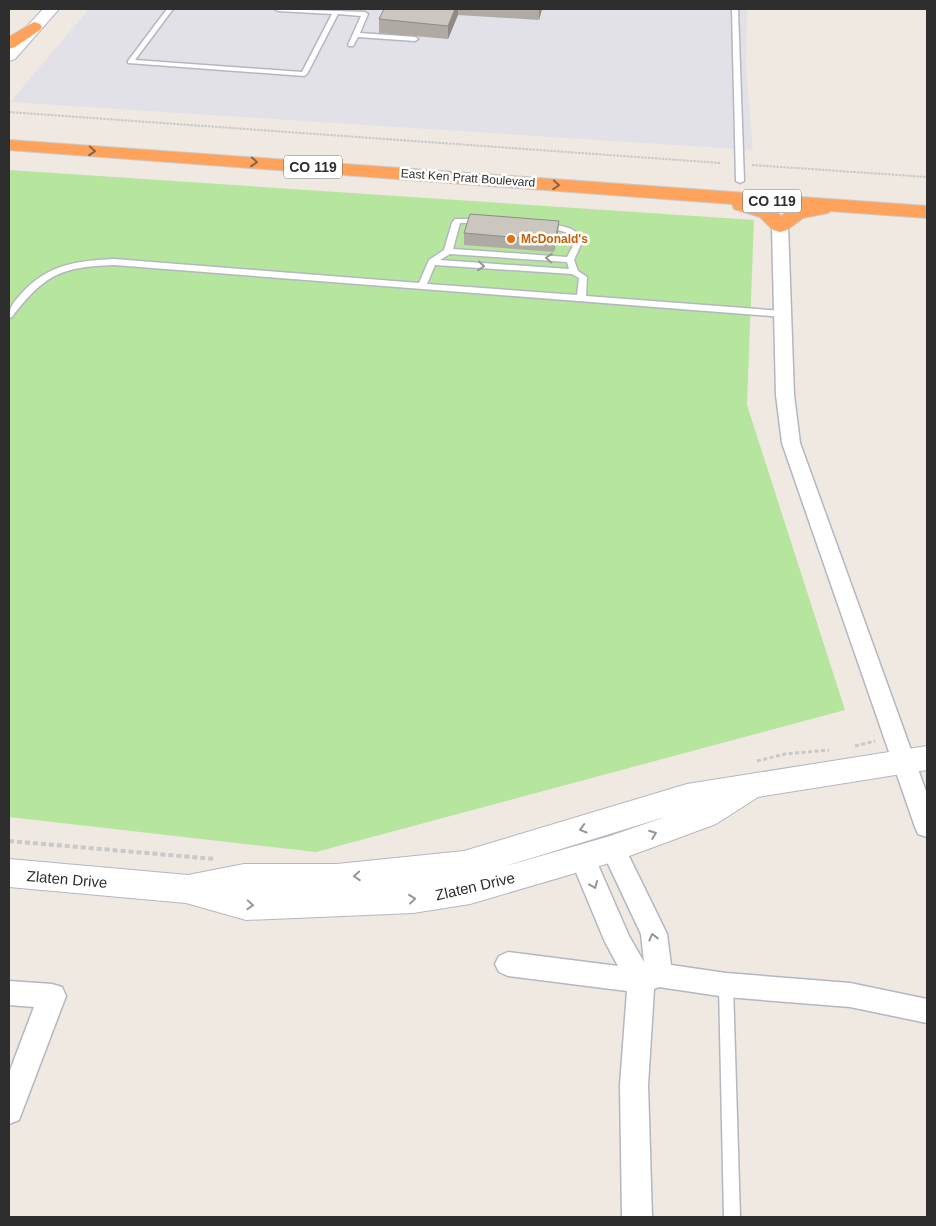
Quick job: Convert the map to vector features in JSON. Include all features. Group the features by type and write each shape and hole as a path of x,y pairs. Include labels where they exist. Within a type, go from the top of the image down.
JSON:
{"highway":[{"path":"9,44 34,27"},
{"name":"East Ken Pratt Boulevard","path":"9,128 744,173 927,196"},
{"name":"East Ken Pratt Boulevard","path":"9,146 618,189 750,206 775,213"},
{"path":"9,152 63,149"},
{"path":"775,213 808,190 927,196"},
{"path":"775,213 797,213 824,208 927,212"}],"street":[{"path":"9,56 51,9"},
{"path":"775,213 783,314 785,395 791,442 914,756 927,827"},
{"name":"Zlaten Drive","path":"186,890 244,878 337,878 464,865 687,797 750,775 855,768 914,756"},
{"name":"Zlaten Drive","path":"9,873 186,890 246,906 413,899 470,890 583,858 705,815 750,775"},
{"path":"613,848 654,934 650,978 634,1084 637,1217"},
{"path":"583,858 618,942 650,978"},
{"path":"606,913 638,902"},
{"path":"508,964 850,995 927,1011"},
{"path":"9,993 52,996 9,1110"}],"lane":[{"path":"170,9 130,62 304,74 336,12"},
{"path":"278,9 365,14 351,44"},
{"path":"736,9 744,173"},
{"path":"356,35 415,39"},
{"path":"422,286 432,262 448,250 458,221 491,221"},
{"path":"534,225 555,227 576,235 578,242 570,260 574,272"},
{"path":"448,250 570,260"},
{"path":"9,315 26,290 55,271 92,263 114,262 783,314"},
{"path":"432,262 574,272 584,277 581,298"},
{"path":"726,985 732,1217"}],"path":[{"path":"9,112 721,163"},
{"path":"744,173 927,177"},
{"path":"852,747 869,741 914,756"},
{"path":"750,775 786,754 836,750"},
{"path":"9,841 223,859"}],"shaded area":[{"path":"89,9 747,9 746,67 753,150 10,102"}],"green space":[{"path":"9,170 754,220 747,405 845,710 316,852 9,817"}],"building":[{"path":"384,9 455,9 448,26 379,19"},
{"path":"470,214 559,221 555,241 464,233"}],"place":[{"name":"McDonald's","path":"511,239"}]}
